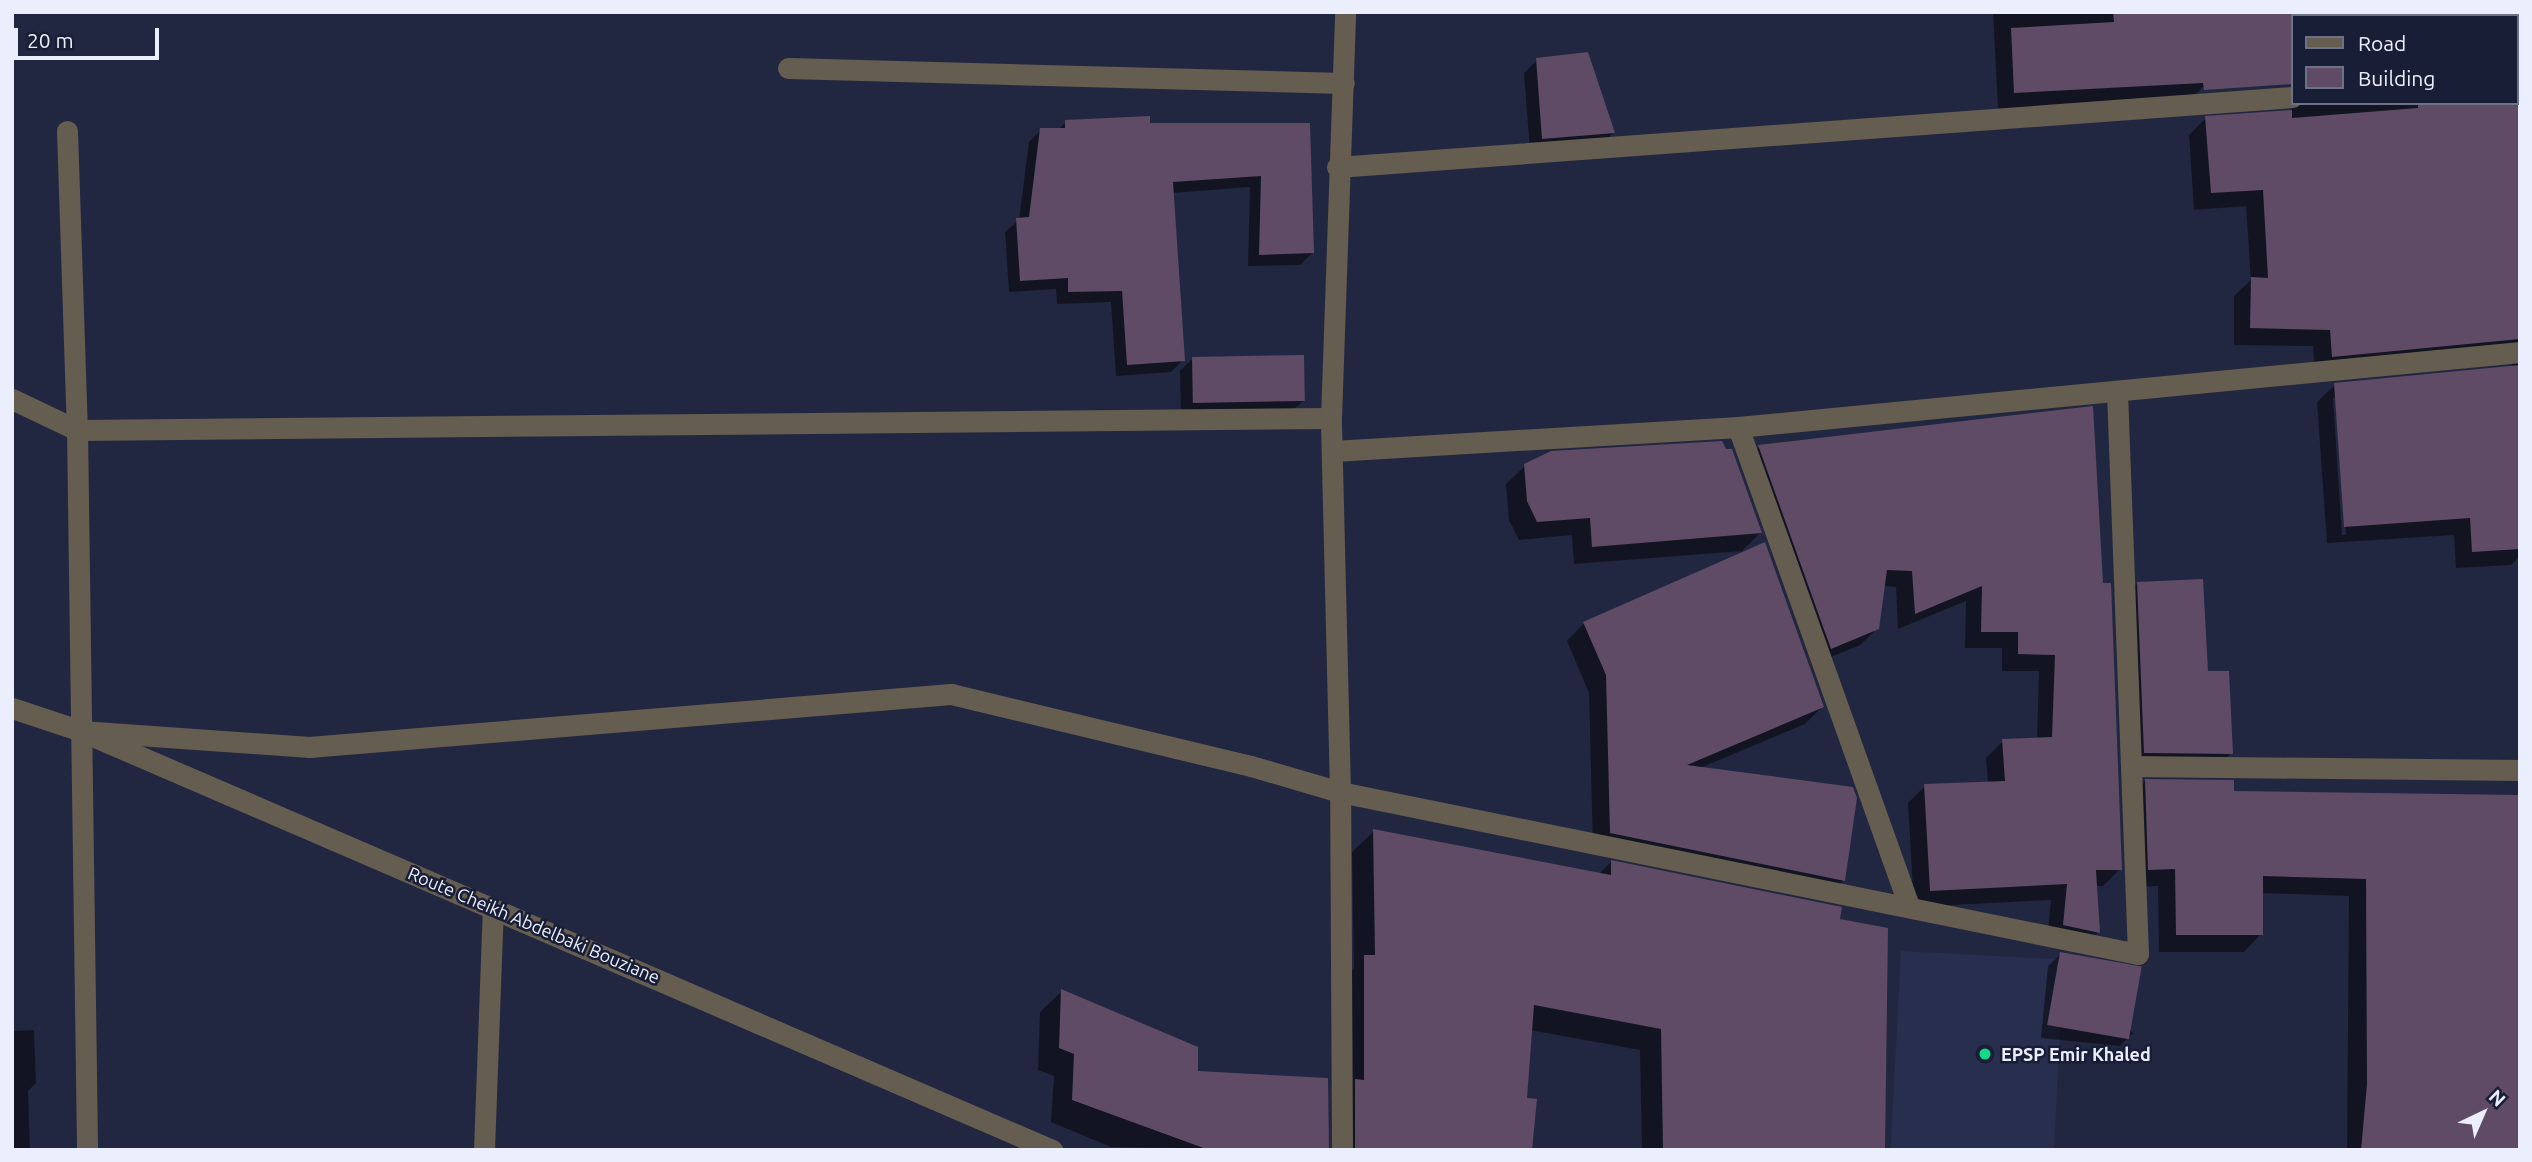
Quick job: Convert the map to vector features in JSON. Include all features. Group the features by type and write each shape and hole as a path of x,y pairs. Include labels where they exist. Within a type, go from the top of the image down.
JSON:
{"street":[{"path":"1342,1150 1340,792 1331,418 1337,167 1344,83 1345,12"},
{"path":"788,68 1344,83"},
{"path":"1337,167 2290,97"},
{"path":"66,131 77,430 88,1150"},
{"path":"1333,451 1738,427 2117,393 2520,352"},
{"path":"81,731 309,747 951,694 1251,766 1340,792 2138,954 2117,393"},
{"path":"12,399 77,430 1331,418"},
{"path":"1738,427 1909,906"},
{"name":"Route Cheikh Abdelbaki Bouziane","path":"12,708 81,731 1052,1150"},
{"path":"2131,766 2520,770"},
{"path":"484,1150 494,908"}],"shaded area":[{"name":"EPSP Emir Khaled","path":"1901,951 2064,960 2054,1150 1891,1150"}],"building":[{"path":"2113,12 2292,12 2290,84 2204,90 2203,83 2014,93 2011,28 2114,22"},
{"path":"1588,52 1615,133 1542,139 1536,58"},
{"path":"2520,103 2520,339 2332,357 2330,330 2250,328 2251,277 2268,278 2263,190 2211,193 2205,116 2292,110 2292,118 2418,108 2418,105"},
{"path":"1150,116 1150,123 1310,123 1314,253 1259,255 1261,176 1173,182 1185,361 1127,365 1122,291 1068,292 1068,278 1020,281 1016,218 1029,217 1040,128 1065,128 1065,120"},
{"path":"1304,355 1305,401 1193,403 1192,357"},
{"path":"2520,365 2520,549 2472,552 2470,518 2344,527 2334,383"},
{"path":"2093,406 2103,583 2111,583 2122,870 2096,870 2100,933 2063,925 2067,884 1930,891 1924,784 2005,781 2002,739 2052,737 2055,655 2018,654 2018,632 1981,632 1982,586 1915,614 1912,571 1887,570 1879,629 1831,649 1758,445"},
{"path":"1722,441 1726,449 1732,449 1762,533 1592,547 1590,518 1537,522 1527,501 1524,464 1551,451"},
{"path":"1765,542 1824,707 1687,765 1853,787 1857,798 1845,881 1610,833 1606,675 1583,622"},
{"path":"2203,579 2208,671 2229,671 2233,754 2144,753 2137,582"},
{"path":"2145,779 2234,780 2234,791 2520,795 2520,1150 2361,1150 2367,1084 2366,879 2263,876 2263,935 2176,935 2175,869 2148,870"},
{"path":"1373,829 1611,875 1611,860 1842,907 1840,919 1888,928 1885,1150 1663,1150 1661,1029 1534,1005 1527,1098 1537,1099 1532,1150 1355,1150 1355,1079 1364,1080 1364,955 1375,955"},
{"path":"2060,952 2142,966 2129,1039 2047,1025"},
{"path":"1061,989 1198,1047 1198,1071 1328,1078 1329,1150 1209,1150 1072,1100 1074,1054 1059,1048"}],"place":[{"name":"EPSP Emir Khaled","path":"1985,1054"}]}
